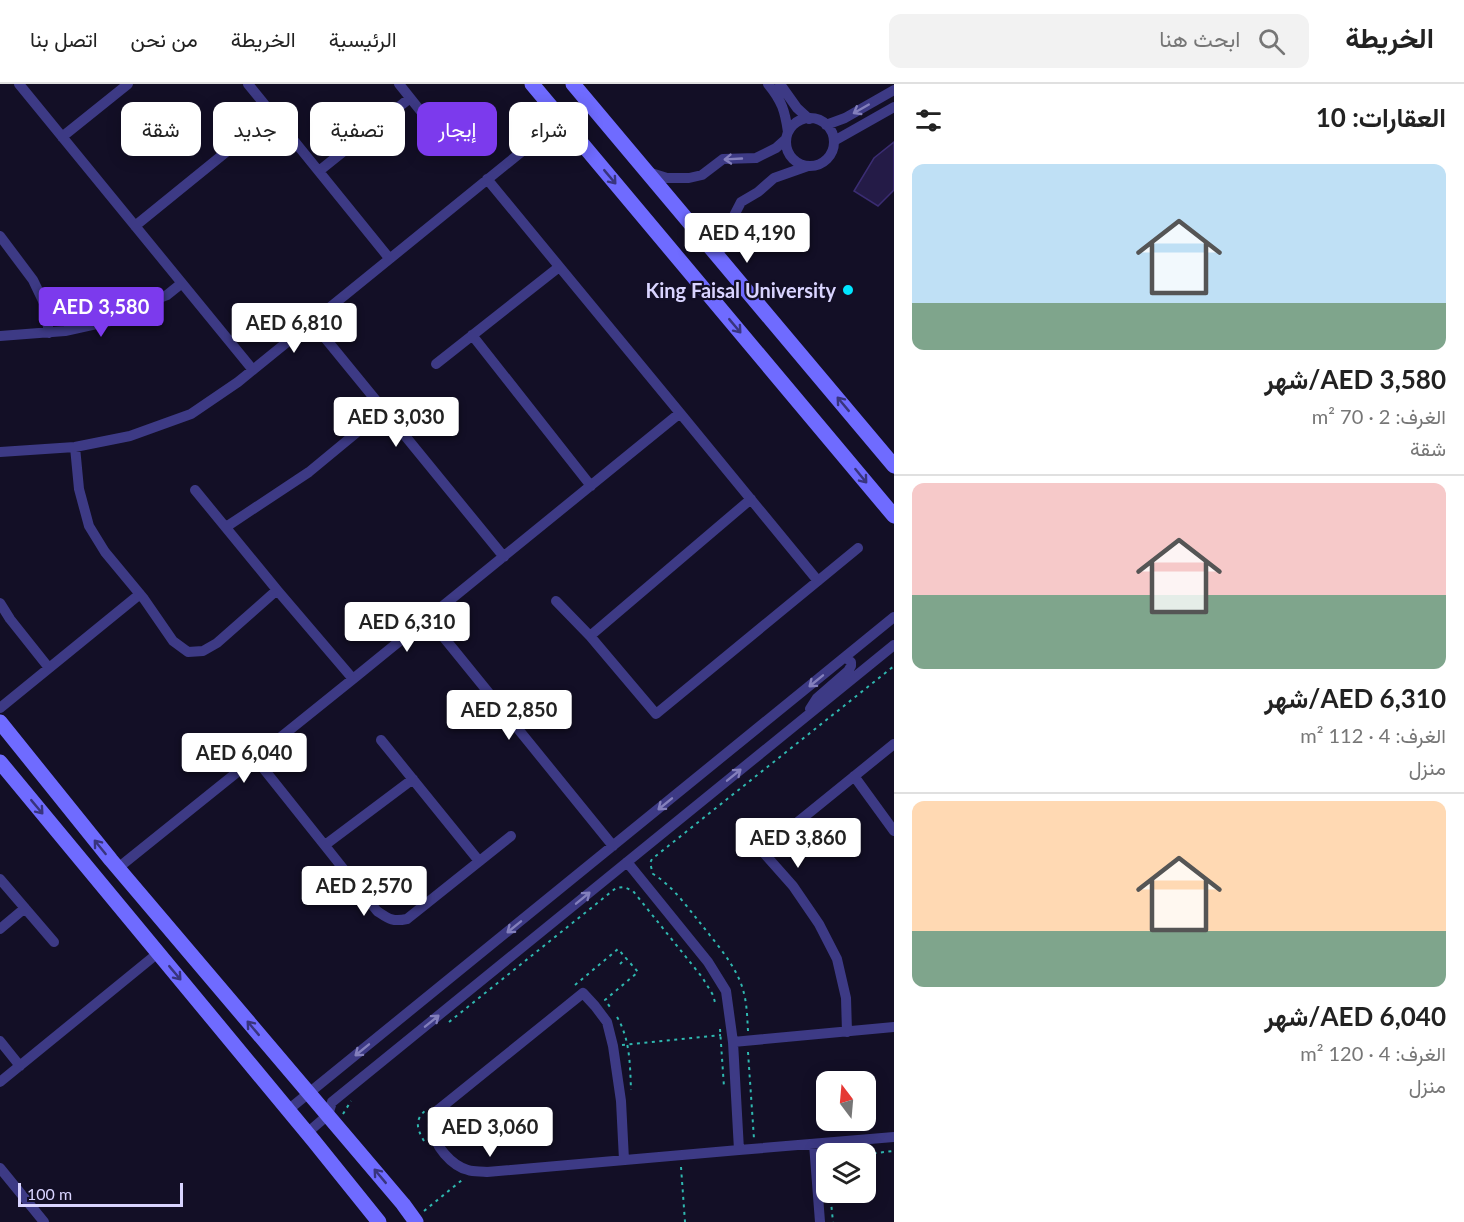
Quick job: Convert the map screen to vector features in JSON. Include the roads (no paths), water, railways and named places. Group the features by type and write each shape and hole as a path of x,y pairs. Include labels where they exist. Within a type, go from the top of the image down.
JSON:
{"main road":[{"path":"532,84 894,516"},
{"path":"573,84 894,466"},
{"path":"0,722 118,868 418,1219"},
{"path":"0,762 379,1222"}],"street":[{"path":"19,84 253,370"},
{"path":"62,137 128,84"},
{"path":"248,84 263,102"},
{"path":"399,84 417,107"},
{"path":"768,84 779,98 785,113 789,154 800,164 808,166"},
{"path":"719,257 724,232 741,202 758,192 774,178 823,162 833,149 832,133 826,125 822,121 809,118 797,108 780,84"},
{"path":"826,125 845,118 894,90"},
{"path":"542,96 543,102"},
{"path":"319,171 410,98"},
{"path":"834,141 894,107"},
{"path":"647,172 667,178 689,178 702,175 723,159 756,158 776,148 798,121 809,118"},
{"path":"298,145 389,258"},
{"path":"135,226 221,156"},
{"path":"0,453 75,447 130,436 191,414 253,370 516,156"},
{"path":"487,179 818,581"},
{"path":"0,236 33,280 44,303 49,333"},
{"path":"436,364 559,267"},
{"path":"0,336 65,331 110,321 167,295 182,283"},
{"path":"312,322 504,556"},
{"path":"472,335 591,486"},
{"path":"226,527 309,472 384,410"},
{"path":"118,868 680,413"},
{"path":"75,447 79,489 89,526 105,552 140,594 173,641 188,652 203,651 217,643 277,590"},
{"path":"195,490 353,679"},
{"path":"590,636 751,499"},
{"path":"556,600 590,636 656,714 858,548"},
{"path":"0,708 140,594"},
{"path":"0,603 49,668"},
{"path":"288,1110 894,617"},
{"path":"428,618 613,846"},
{"path":"307,1133 328,1115 332,1102 894,645"},
{"path":"806,717 817,698 848,671 851,662 845,657"},
{"path":"381,740 479,861"},
{"path":"847,1032 846,998 837,960 819,924 793,885 762,851 894,744"},
{"path":"255,758 377,911 388,919 407,920 511,836"},
{"path":"854,776 894,831"},
{"path":"325,845 413,779"},
{"path":"627,862 708,962 726,991 733,1038 739,1150"},
{"path":"0,879 54,942"},
{"path":"0,929 25,908"},
{"path":"0,1082 158,953"},
{"path":"624,1160 621,1101 613,1046 607,1022 583,993 438,1110 433,1121 432,1130 435,1141 452,1161 467,1170 487,1172 894,1137"},
{"path":"733,1038 748,1041 894,1027"},
{"path":"0,1041 20,1066"},
{"path":"814,1144 820,1222"},
{"path":"0,1168 44,1222"}],"place":[{"name":"King Faisal University","path":"848,290"}]}
